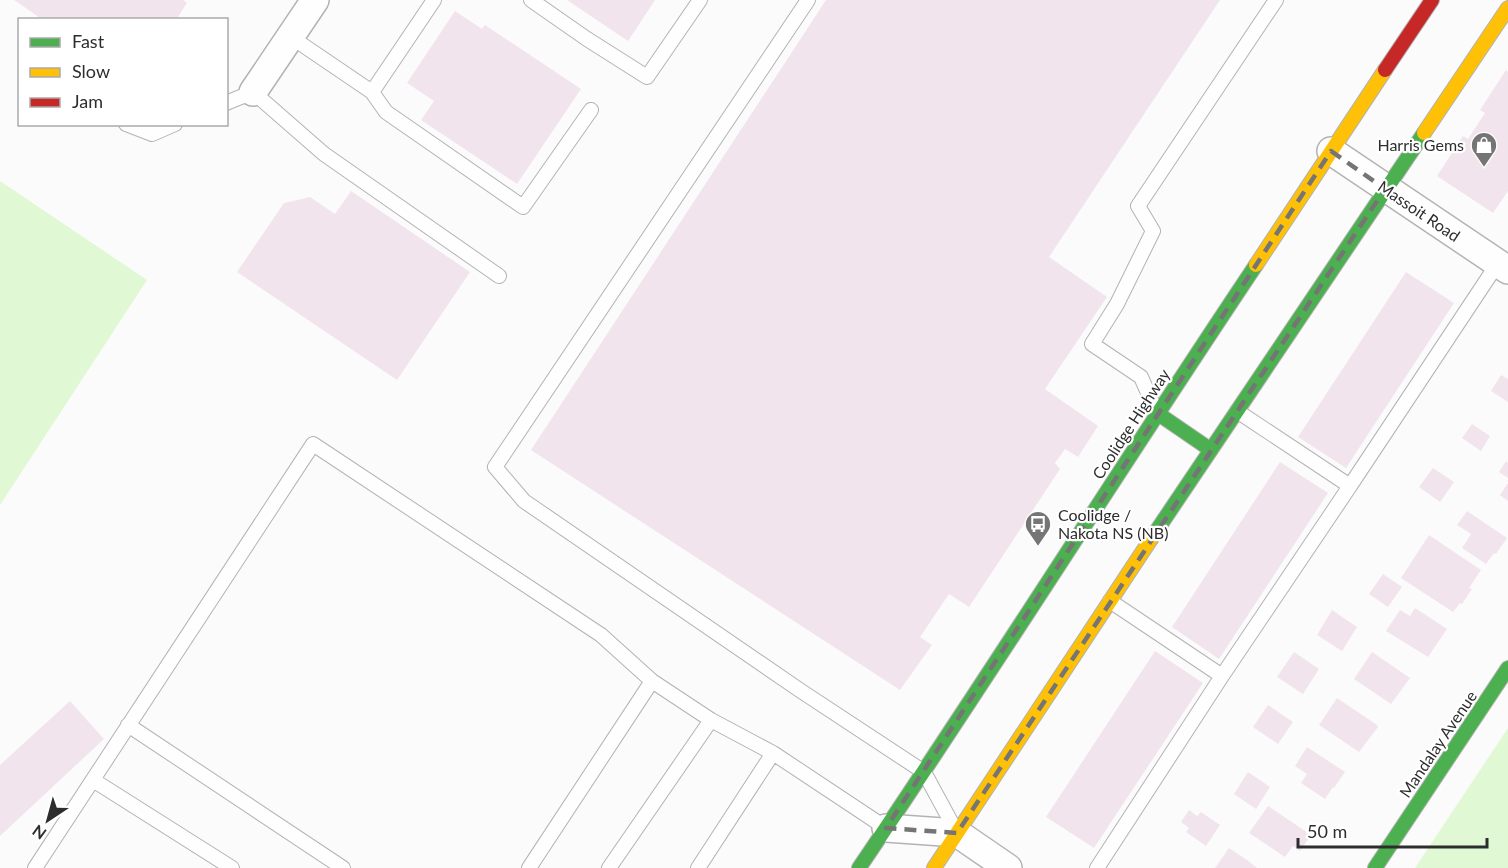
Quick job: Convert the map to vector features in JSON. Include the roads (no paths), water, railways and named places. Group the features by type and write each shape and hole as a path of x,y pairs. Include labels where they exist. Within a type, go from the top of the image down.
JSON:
{"main road":[{"name":"Coolidge Highway","path":"859,868 1157,413 1432,0"},
{"path":"934,868 1110,601 1508,8"},
{"path":"1157,413 1211,450"},
{"name":"Mandalay Avenue","path":"1375,868 1508,668"}],"street":[{"path":"253,92 291,37 312,1"},
{"name":"Massoit Road","path":"1331,151 1503,267"},
{"path":"886,828 957,833 1008,868"}],"lane":[{"path":"372,92 434,0"},
{"path":"531,0 647,77 700,0"},
{"path":"808,0 495,467 524,501 801,691 924,772 957,833"},
{"path":"1157,413 1141,377 1092,344 1117,304 1153,231 1137,206 1276,0"},
{"path":"1493,30 1508,40"},
{"path":"291,37 372,92 386,112 523,207 591,110"},
{"path":"228,102 253,92 324,154 499,276"},
{"path":"131,126 152,134 170,126"},
{"path":"1097,868 1222,676 1350,486 1503,267"},
{"path":"1237,411 1350,486"},
{"path":"35,868 313,444 601,634 652,681 711,720 773,753 886,828"},
{"path":"1110,601 1222,676"},
{"path":"529,868 652,681"},
{"path":"609,868 711,720"},
{"path":"128,725 343,868"},
{"path":"698,868 773,753"},
{"path":"93,780 232,868"}],"place":[{"name":"Harris Gems","path":"1484,168"},
{"name":"Coolidge / Nakota NS (NB)","path":"1038,547"}]}
